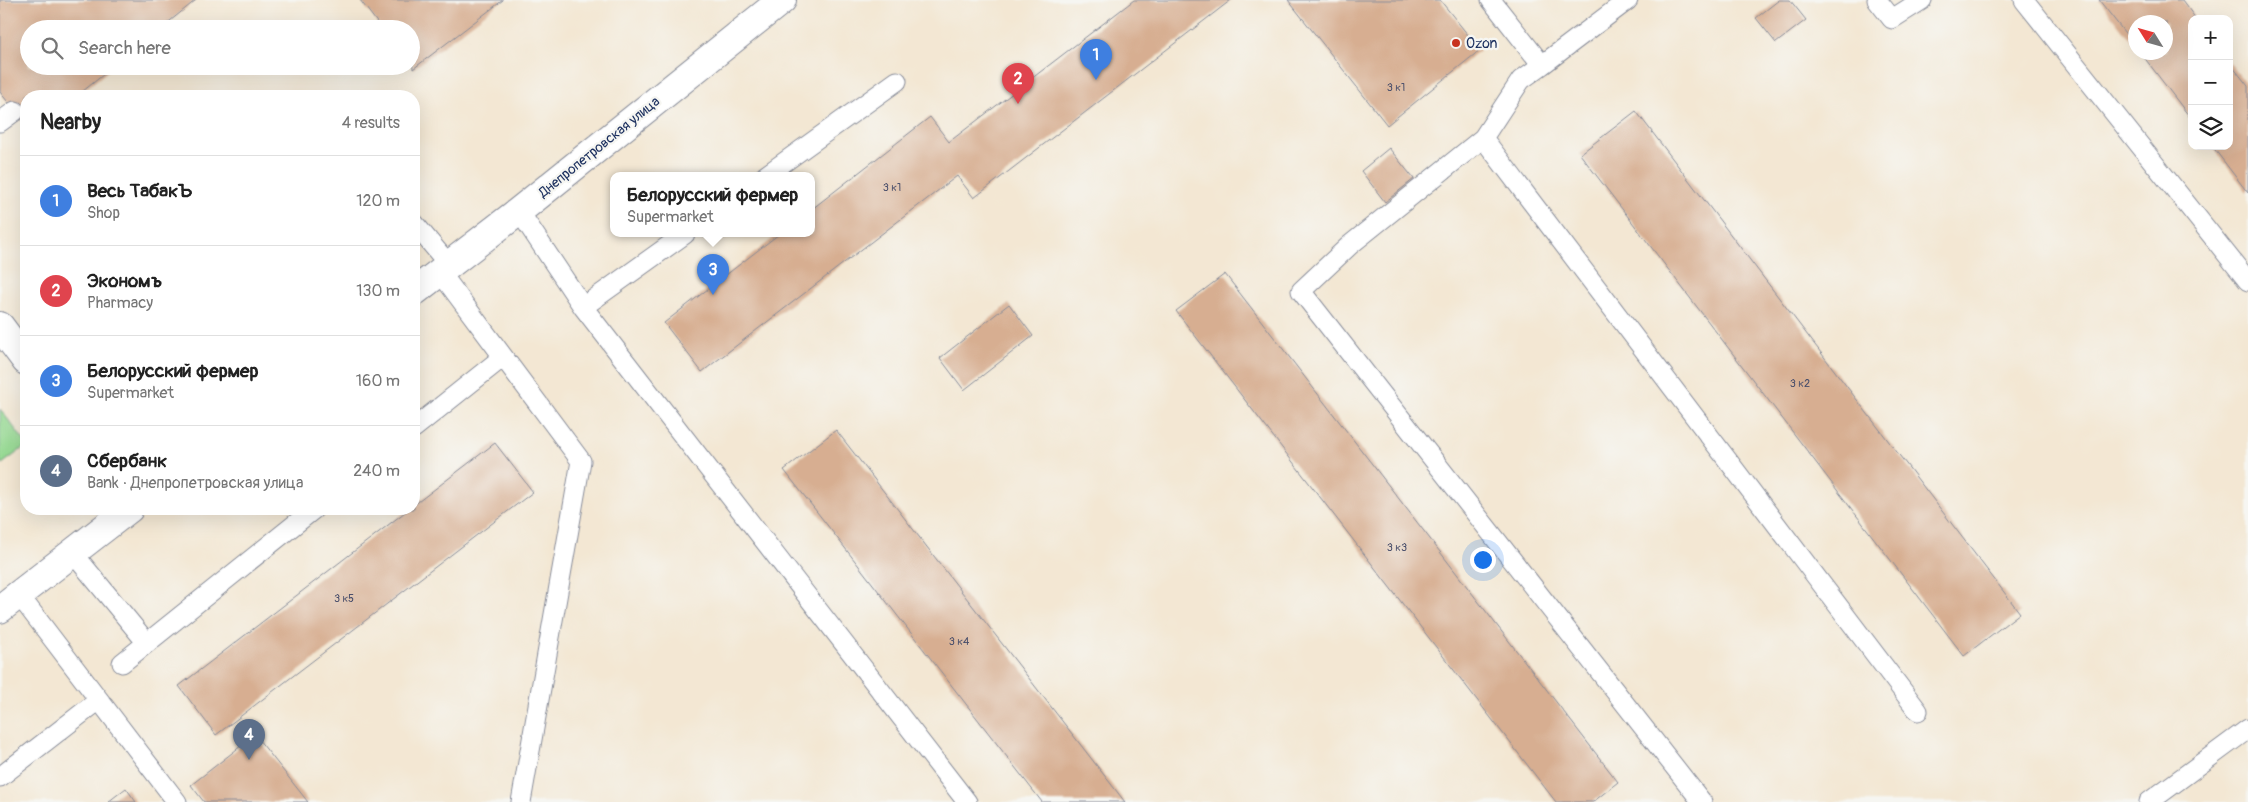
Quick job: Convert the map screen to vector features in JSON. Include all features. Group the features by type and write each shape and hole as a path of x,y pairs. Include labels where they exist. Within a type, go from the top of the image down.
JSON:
{"street":[{"name":"Днепропетровская улица","path":"420,287 520,211 782,0"},
{"path":"0,326 20,353"},
{"path":"10,602 121,515"}],"lane":[{"path":"1491,0 1542,65"},
{"path":"1628,0 1521,80 1484,138 1350,245 1301,291 1702,802"},
{"path":"1876,0 1892,19 1922,0"},
{"path":"2024,0 2248,281"},
{"path":"771,172 897,81"},
{"path":"0,122 16,111"},
{"path":"1484,138 1918,711"},
{"path":"520,211 583,307 967,802"},
{"path":"420,233 503,357 580,461 521,802"},
{"path":"583,307 682,237"},
{"path":"420,423 503,357"},
{"path":"122,663 307,515"},
{"path":"73,553 147,643"},
{"path":"10,602 99,700 177,802"},
{"path":"0,777 99,700"},
{"path":"2149,802 2248,729"}],"green space":[{"path":"0,409 20,435 20,450 2,464 0,461"}],"building":[{"path":"0,0 196,0 171,20 20,20 20,75 103,75 84,90 20,90 20,117 0,92"},
{"path":"360,0 503,0 420,64 420,20 375,20"},
{"path":"1134,0 1231,0 974,198 957,176 702,372 664,323 775,237 815,237 815,207 930,117 949,142"},
{"path":"1288,0 1440,0 1480,50 1387,125"},
{"path":"1779,0 1790,0 1806,20 1776,43 1756,18"},
{"path":"2099,0 2182,0 2193,15 2188,15 2188,115 2146,60 2173,60 2173,15 2128,15 2128,37"},
{"path":"2233,67 2248,86 2248,193 2215,150 2233,150"},
{"path":"1636,111 2020,613 1964,656 1580,154"},
{"path":"1389,148 1414,179 1385,202 1361,171"},
{"path":"1225,274 1618,782 1593,802 1556,802 1176,311"},
{"path":"1009,304 1033,336 964,390 940,358"},
{"path":"836,430 1125,802 1042,802 784,470"},
{"path":"495,443 533,492 216,735 179,686 401,515 420,515 420,500"},
{"path":"255,735 308,802 204,802 191,785"},
{"path":"126,788 136,802 108,802"}],"place":[{"name":"Ozon","path":"1456,43"},
{"name":"Весь ТабакЪ","path":"1096,80"},
{"name":"Экономъ","path":"1018,104"},
{"name":"Белорусский фермер","path":"713,295"},
{"name":"Сбербанк","path":"249,760"}]}
